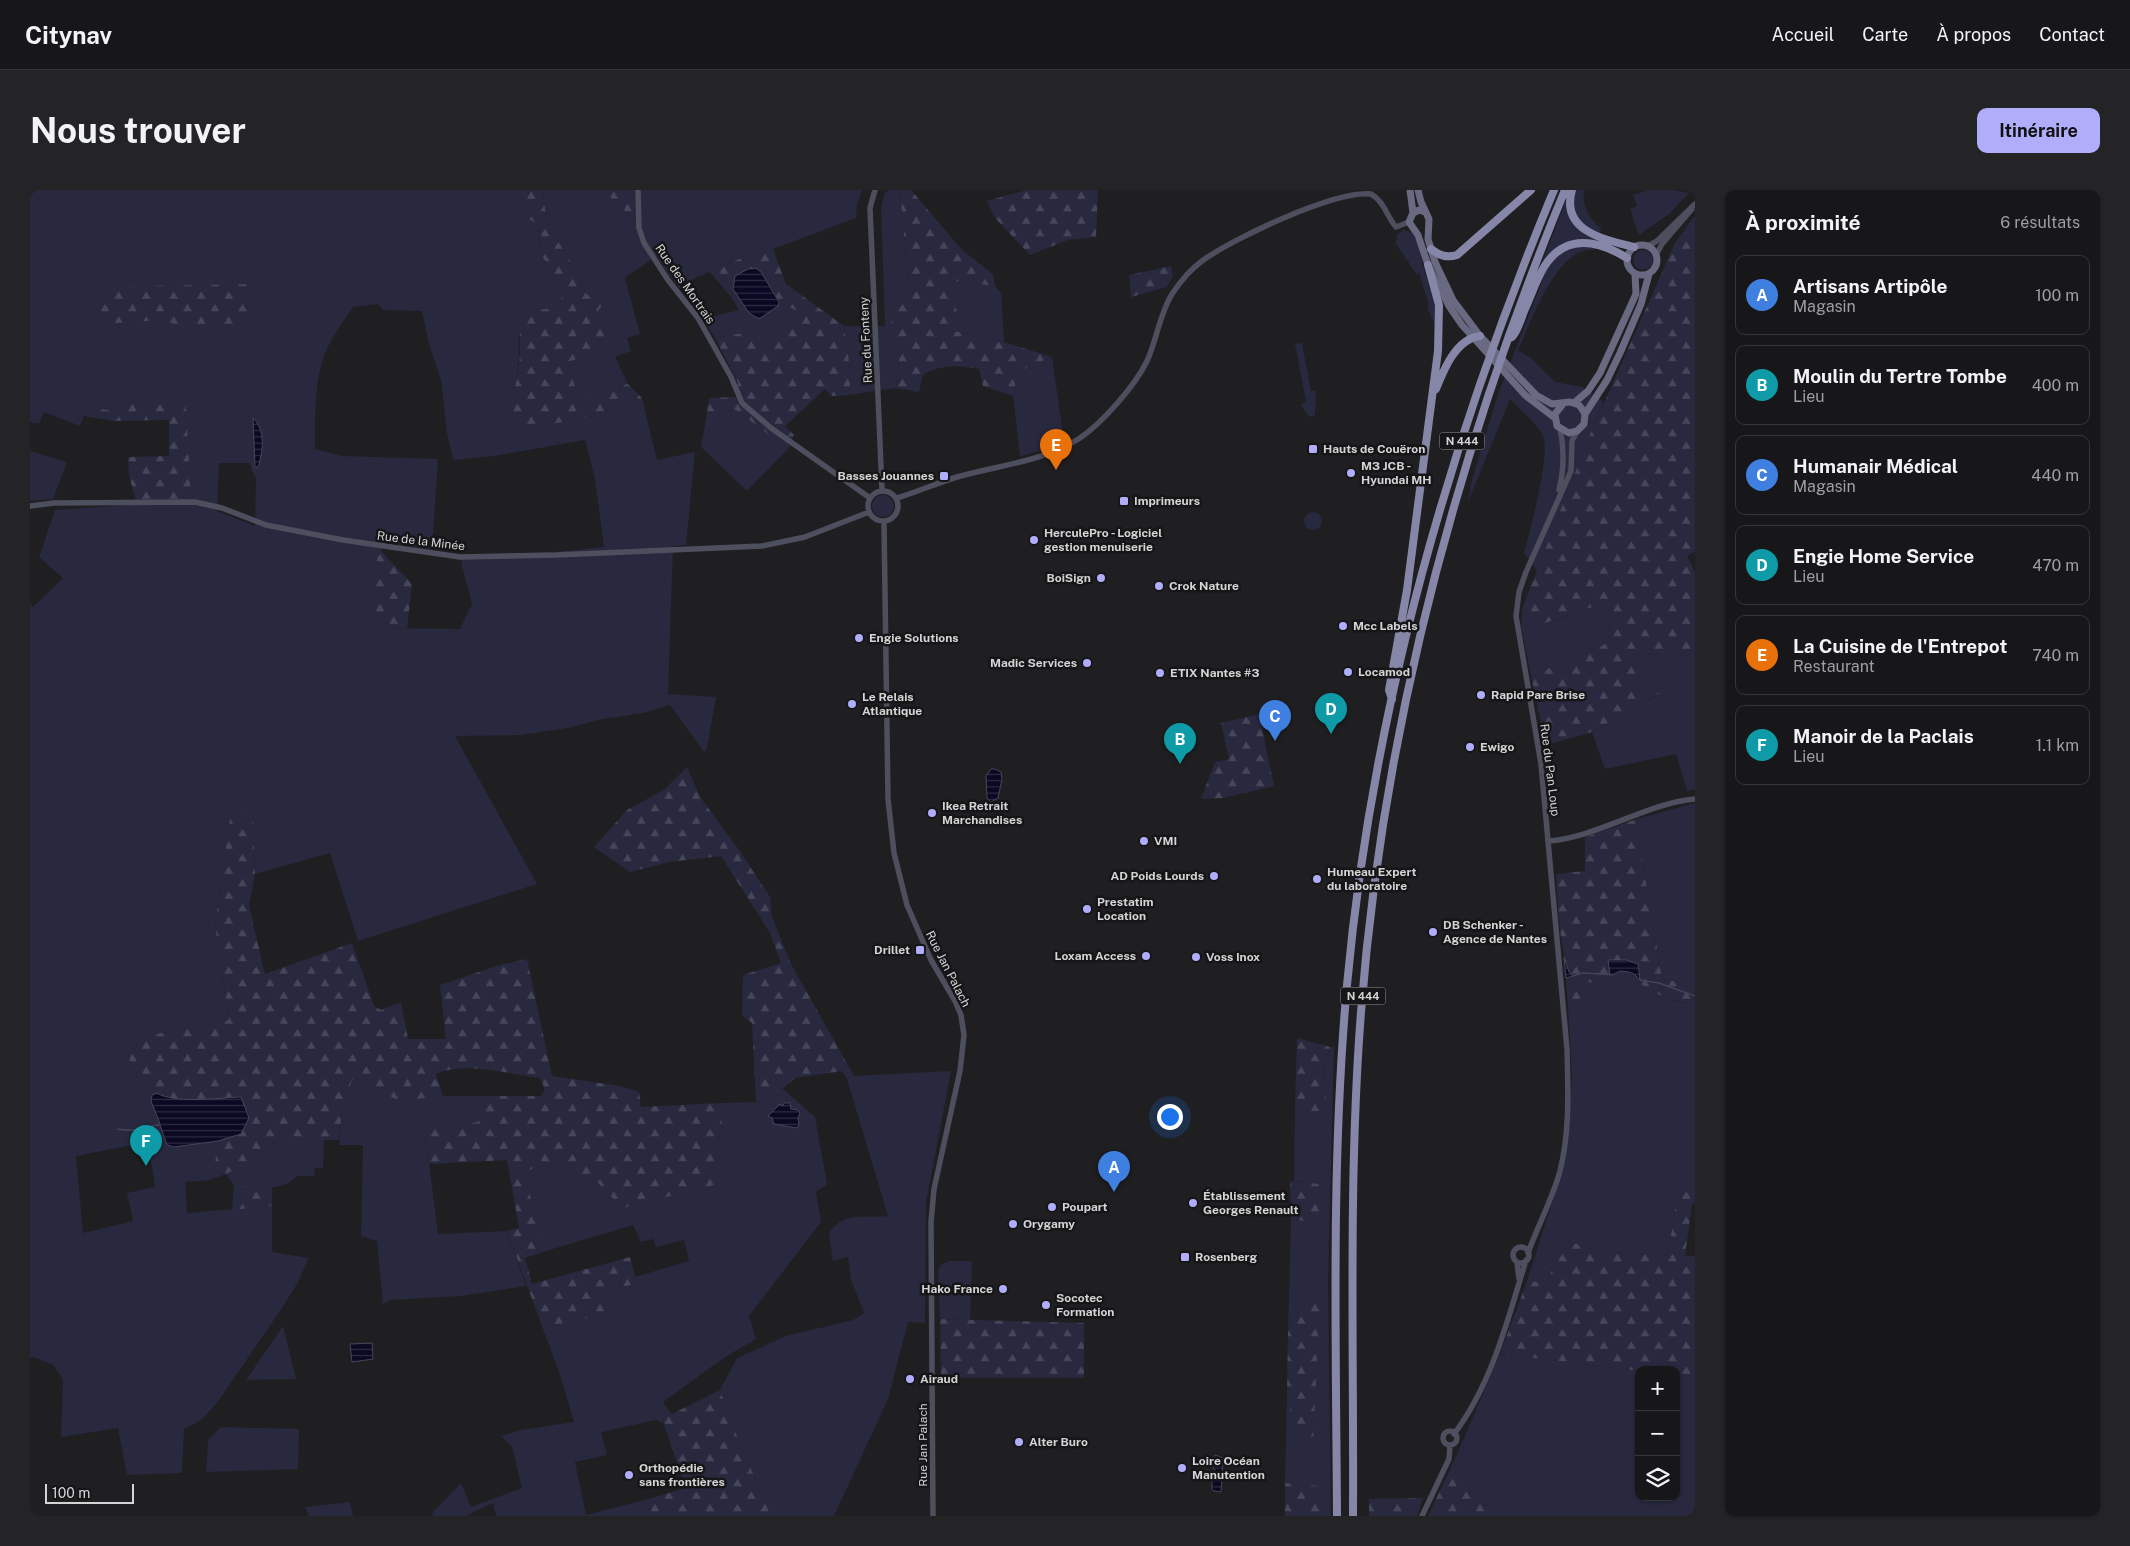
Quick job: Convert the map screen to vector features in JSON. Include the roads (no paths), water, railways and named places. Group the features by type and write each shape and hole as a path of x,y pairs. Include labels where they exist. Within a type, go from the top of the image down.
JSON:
{"highway":[{"path":"1431,249 1439,255 1450,257 1457,255 1531,190"},
{"name":"N 444","path":"1337,1516 1337,1224 1342,1041 1361,871 1392,700 1422,578 1456,459 1502,322 1554,190"},
{"name":"N 444","path":"1353,1516 1354,1138 1361,1011 1374,884 1393,768 1420,640 1459,490 1507,338 1565,190"},
{"path":"1572,190 1571,208 1582,228 1594,236 1634,247"},
{"path":"1507,338 1514,336 1543,268 1557,252 1579,242 1588,242 1613,249 1627,258"},
{"path":"1392,700 1389,690 1407,590 1438,351 1439,305 1428,264"},
{"path":"1432,401 1452,357 1464,342 1476,339"}],"main road":[{"path":"1410,190 1413,213 1409,222 1415,230 1428,264 1449,306 1519,388 1540,408 1555,418 1560,429 1569,433 1577,431 1584,424 1585,414 1607,380 1642,304 1649,274 1657,263 1656,255 1648,246 1634,247 1627,258 1629,267 1635,274 1636,294 1604,364 1588,390 1574,403"},
{"path":"1418,190 1429,219 1428,239 1441,277 1476,339 1520,378 1536,395 1552,404 1574,403 1579,405 1585,414"},
{"path":"1413,213 1419,210 1425,212"},
{"path":"1415,230 1422,231 1428,226"},
{"path":"1635,274 1649,274"},
{"path":"1555,418 1557,410 1563,404"}],"street":[{"name":"Rue des Mortrais","path":"638,190 639,228 644,243 668,280 698,318 731,377 742,403 771,428 870,498"},
{"name":"Rue du Fonteny","path":"875,190 870,208 882,490"},
{"path":"896,498 959,476 1038,458 1080,438 1113,407 1138,378 1154,343 1160,318 1172,294 1188,273 1202,260 1291,208 1342,193 1366,193 1378,199 1396,227 1402,223 1409,222"},
{"path":"1648,246 1657,241 1695,204"},
{"path":"1656,255 1662,244 1695,204"},
{"name":"Rue du Pan Loup","path":"1558,497 1564,469 1564,453 1560,429"},
{"name":"Rue du Pan Loup","path":"1528,1253 1538,1232 1560,1171 1566,1134 1568,1087 1567,1049 1539,750 1518,633 1516,611 1519,592 1526,572 1571,471 1572,441 1577,431"},
{"path":"882,490 890,492 896,498 899,505 897,513 892,519 884,522 875,519 869,512 870,498 882,490"},
{"name":"Rue de la Minée","path":"30,506 62,503 195,502 222,508 276,527 330,538 460,557 762,546 805,537 869,512"},
{"name":"Rue Jan Palach","path":"884,522 888,799 894,853 900,883 917,930 934,965 955,1001 961,1015 964,1035 960,1071 934,1189 931,1222 933,1516"},
{"path":"1548,841 1568,838 1656,808 1695,799"},
{"path":"1518,1288 1517,1262 1513,1255 1515,1249 1521,1247 1538,1232"},
{"path":"1454,1434 1468,1416 1492,1363 1528,1253 1526,1249 1521,1247"},
{"path":"1517,1262 1522,1263 1526,1260"},
{"path":"1450,1445 1444,1442 1444,1436 1449,1432 1454,1434"},
{"path":"1422,1516 1448,1459 1450,1445 1456,1440 1454,1434"}],"place":[{"name":"Hauts de Couëron","path":"1313,449"},
{"name":"La Cuisine de l'Entrepot","path":"1056,470"},
{"name":"M3 JCB - Hyundai MH","path":"1351,473"},
{"name":"Basses Jouannes","path":"944,476"},
{"name":"Imprimeurs","path":"1124,501"},
{"name":"HerculePro - Logiciel gestion menuiserie","path":"1034,540"},
{"name":"BoiSign","path":"1101,578"},
{"name":"Crok Nature","path":"1159,586"},
{"name":"Mcc Labels","path":"1343,626"},
{"name":"Engie Solutions","path":"859,638"},
{"name":"Madic Services","path":"1087,663"},
{"name":"Locamod","path":"1348,672"},
{"name":"ETIX Nantes #3","path":"1160,673"},
{"name":"Rapid Pare Brise","path":"1481,695"},
{"name":"Le Relais Atlantique","path":"852,704"},
{"name":"Engie Home Service","path":"1331,734"},
{"name":"Humanair Médical","path":"1275,741"},
{"name":"Ewigo","path":"1470,747"},
{"name":"Moulin du Tertre Tombe","path":"1180,764"},
{"name":"Ikea Retrait Marchandises","path":"932,813"},
{"name":"VMI","path":"1144,841"},
{"name":"AD Poids Lourds","path":"1214,876"},
{"name":"Humeau Expert du laboratoire","path":"1317,879"},
{"name":"Prestatim Location","path":"1087,909"},
{"name":"DB Schenker - Agence de Nantes","path":"1433,932"},
{"name":"Drillet","path":"920,950"},
{"name":"Loxam Access","path":"1146,956"},
{"name":"Voss Inox","path":"1196,957"},
{"name":"Manoir de la Paclais","path":"146,1166"},
{"name":"Artisans Artipôle","path":"1114,1192"},
{"name":"Établissement Georges Renault","path":"1193,1203"},
{"name":"Poupart","path":"1052,1207"},
{"name":"Orygamy","path":"1013,1224"},
{"name":"Rosenberg","path":"1185,1257"},
{"name":"Hako France","path":"1003,1289"},
{"name":"Socotec Formation","path":"1046,1305"},
{"name":"Airaud","path":"910,1379"},
{"name":"Alter Buro","path":"1019,1442"},
{"name":"Loire Océan Manutention","path":"1182,1468"},
{"name":"Orthopédie sans frontières","path":"629,1475"}]}
